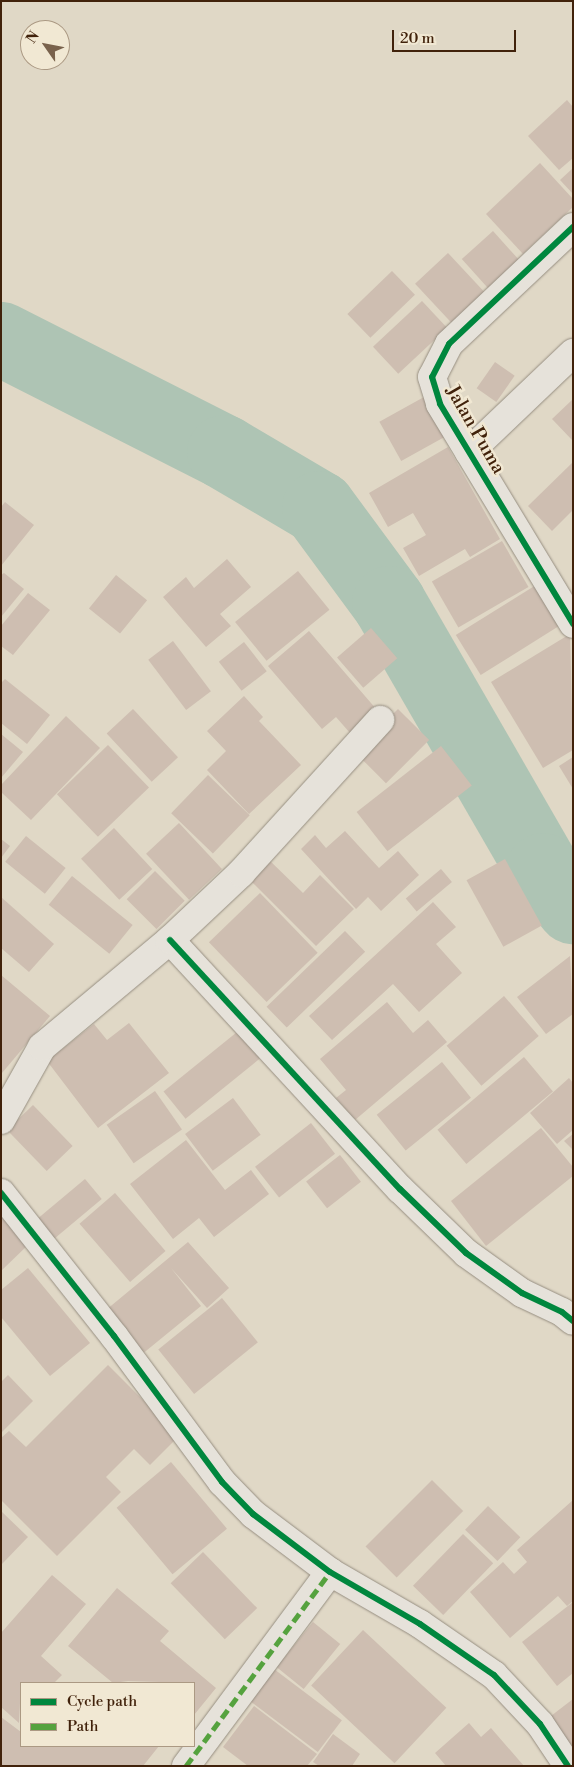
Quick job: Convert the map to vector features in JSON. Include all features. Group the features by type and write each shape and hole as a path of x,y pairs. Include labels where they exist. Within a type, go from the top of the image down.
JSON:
{"street":[{"name":"Jalan Puma","path":"573,227 449,344 437,362 432,377 434,390 469,452 573,624"},
{"path":"469,452 573,353"},
{"path":"3,1113 42,1047 170,940 241,873 380,720"},
{"path":"170,940 400,1189 466,1253 522,1293 562,1312 573,1320"},
{"path":"1,1193 114,1336 222,1482 282,1539 330,1572 420,1624 494,1675 540,1724 568,1766"},
{"path":"186,1766 330,1572"}],"building":[{"path":"567,100 573,107 573,158 559,170 528,136"},
{"path":"540,163 573,199 573,207 523,254 486,214"},
{"path":"573,168 573,194 560,180"},
{"path":"493,231 520,261 489,289 462,259"},
{"path":"448,253 485,292 452,323 415,284"},
{"path":"392,271 415,295 370,338 347,314"},
{"path":"422,301 447,328 398,374 373,347"},
{"path":"495,362 515,376 496,402 477,388"},
{"path":"424,397 446,436 401,461 379,422"},
{"path":"573,399 573,441 552,419"},
{"path":"448,447 500,539 470,557 465,549 419,576 403,548 426,535 413,513 388,527 369,493"},
{"path":"573,462 573,510 552,531 528,506"},
{"path":"5,502 34,525 1,566 1,507"},
{"path":"502,541 528,587 458,627 432,582"},
{"path":"227,559 251,587 220,614 231,626 206,647 163,597 186,577 194,588"},
{"path":"298,571 329,610 267,661 235,622"},
{"path":"4,573 24,589 1,617 1,575"},
{"path":"116,575 147,600 120,634 89,608"},
{"path":"544,580 569,620 481,675 456,635"},
{"path":"28,593 50,610 13,655 1,646 1,626"},
{"path":"371,628 397,658 363,688 337,658"},
{"path":"309,631 377,710 350,733 336,717 322,729 268,666"},
{"path":"570,634 573,750 543,768 491,682"},
{"path":"173,641 211,691 186,710 148,660"},
{"path":"244,642 267,671 242,691 219,662"},
{"path":"5,679 50,715 27,744 1,723 1,683"},
{"path":"244,696 263,717 259,721 301,765 249,814 207,770 226,751 207,731"},
{"path":"133,709 178,757 152,782 107,734"},
{"path":"398,709 429,740 386,783 355,752"},
{"path":"66,716 100,748 31,820 1,792 1,785"},
{"path":"1,734 23,752 1,778"},
{"path":"108,745 149,787 98,837 57,794"},
{"path":"441,746 472,785 387,851 357,812"},
{"path":"573,757 573,789 559,766"},
{"path":"208,775 250,815 213,853 171,813"},
{"path":"179,823 222,869 189,900 146,854"},
{"path":"114,828 152,869 119,900 81,859"},
{"path":"345,831 379,868 398,851 419,875 381,911 368,897 356,909 301,849 315,835 326,848"},
{"path":"26,836 66,868 45,894 5,862"},
{"path":"1,839 10,846 1,858"},
{"path":"266,857 303,893 320,875 354,909 316,946 247,877"},
{"path":"505,859 542,925 503,947 467,880"},
{"path":"441,869 452,882 417,912 406,899"},
{"path":"155,871 185,901 156,929 127,899"},
{"path":"72,876 133,925 109,954 49,905"},
{"path":"260,893 318,953 267,1002 209,942"},
{"path":"1,897 54,944 29,972 1,948"},
{"path":"433,902 456,927 436,944 462,973 419,1012 393,984 332,1040 309,1016"},
{"path":"345,931 365,952 287,1028 267,1007"},
{"path":"570,956 573,1014 546,1034 517,997"},
{"path":"1,975 50,1016 2,1073 1,1072"},
{"path":"504,996 539,1036 481,1086 447,1046"},
{"path":"387,1002 413,1033 428,1020 447,1042 355,1120 336,1098 346,1090 320,1059"},
{"path":"129,1023 169,1073 98,1128 47,1061 94,1024 107,1040"},
{"path":"242,1028 264,1055 186,1119 164,1092"},
{"path":"524,1057 553,1091 466,1164 437,1130"},
{"path":"442,1062 471,1098 406,1151 377,1115"},
{"path":"569,1078 573,1083 573,1130 557,1144 530,1113"},
{"path":"155,1091 182,1130 134,1163 107,1125"},
{"path":"233,1098 261,1135 213,1171 185,1134"},
{"path":"33,1105 73,1146 47,1171 7,1130"},
{"path":"311,1123 335,1154 279,1197 255,1167"},
{"path":"541,1128 573,1167 573,1176 486,1246 451,1201"},
{"path":"573,1134 573,1150 564,1141"},
{"path":"186,1140 225,1190 251,1170 269,1194 214,1237 199,1218 173,1239 130,1184"},
{"path":"340,1155 361,1182 327,1208 306,1181"},
{"path":"85,1179 102,1199 54,1239 38,1219"},
{"path":"115,1193 166,1251 130,1282 80,1224"},
{"path":"1,1216 29,1244 1,1271"},
{"path":"188,1242 229,1288 207,1308 171,1268 201,1306 141,1355 106,1310"},
{"path":"28,1268 90,1343 50,1376 1,1317 1,1290"},
{"path":"222,1298 258,1342 194,1394 158,1350"},
{"path":"108,1365 179,1436 150,1465 134,1449 106,1477 121,1492 57,1556 1,1500 1,1438 9,1431 26,1447"},
{"path":"8,1375 33,1401 1,1433 1,1382"},
{"path":"171,1462 227,1529 173,1574 117,1508"},
{"path":"432,1480 463,1511 397,1578 366,1546"},
{"path":"573,1500 573,1601 567,1606 558,1596 510,1638 470,1592 503,1562 514,1574 527,1562 517,1550"},
{"path":"488,1506 520,1537 497,1561 465,1530"},
{"path":"1,1511 28,1537 1,1565"},
{"path":"463,1534 493,1563 443,1615 413,1586"},
{"path":"203,1552 257,1608 225,1639 171,1583"},
{"path":"52,1575 86,1604 41,1656 62,1675 55,1682 20,1682 19,1723 1,1707 1,1633"},
{"path":"117,1588 169,1631 160,1641 216,1688 195,1714 195,1682 112,1682 68,1646"},
{"path":"573,1602 573,1673 557,1686 522,1642"},
{"path":"313,1622 340,1644 304,1689 276,1667"},
{"path":"363,1630 446,1708 395,1763 311,1686"},
{"path":"266,1663 342,1720 318,1752 242,1695"},
{"path":"573,1699 573,1751 547,1719"},
{"path":"254,1706 317,1754 307,1766 248,1766 223,1747"},
{"path":"1,1717 20,1731 20,1747 158,1747 143,1766 1,1766"},
{"path":"469,1723 481,1737 491,1728 524,1766 446,1766 435,1753"},
{"path":"333,1734 360,1754 352,1766 319,1766 313,1762"}],"waterway":[{"path":"1,339 224,452 319,508 389,603 543,870 573,907"}],"marked path":[{"path":"186,1766 330,1572"}],"cycle path":[{"path":"573,227 449,344 432,377 440,404 573,624"},
{"path":"170,940 400,1189 466,1253 522,1293 562,1312 573,1321"},
{"path":"1,1193 114,1336 222,1482 253,1514 330,1572 420,1624 494,1675 540,1724 568,1766"}]}
